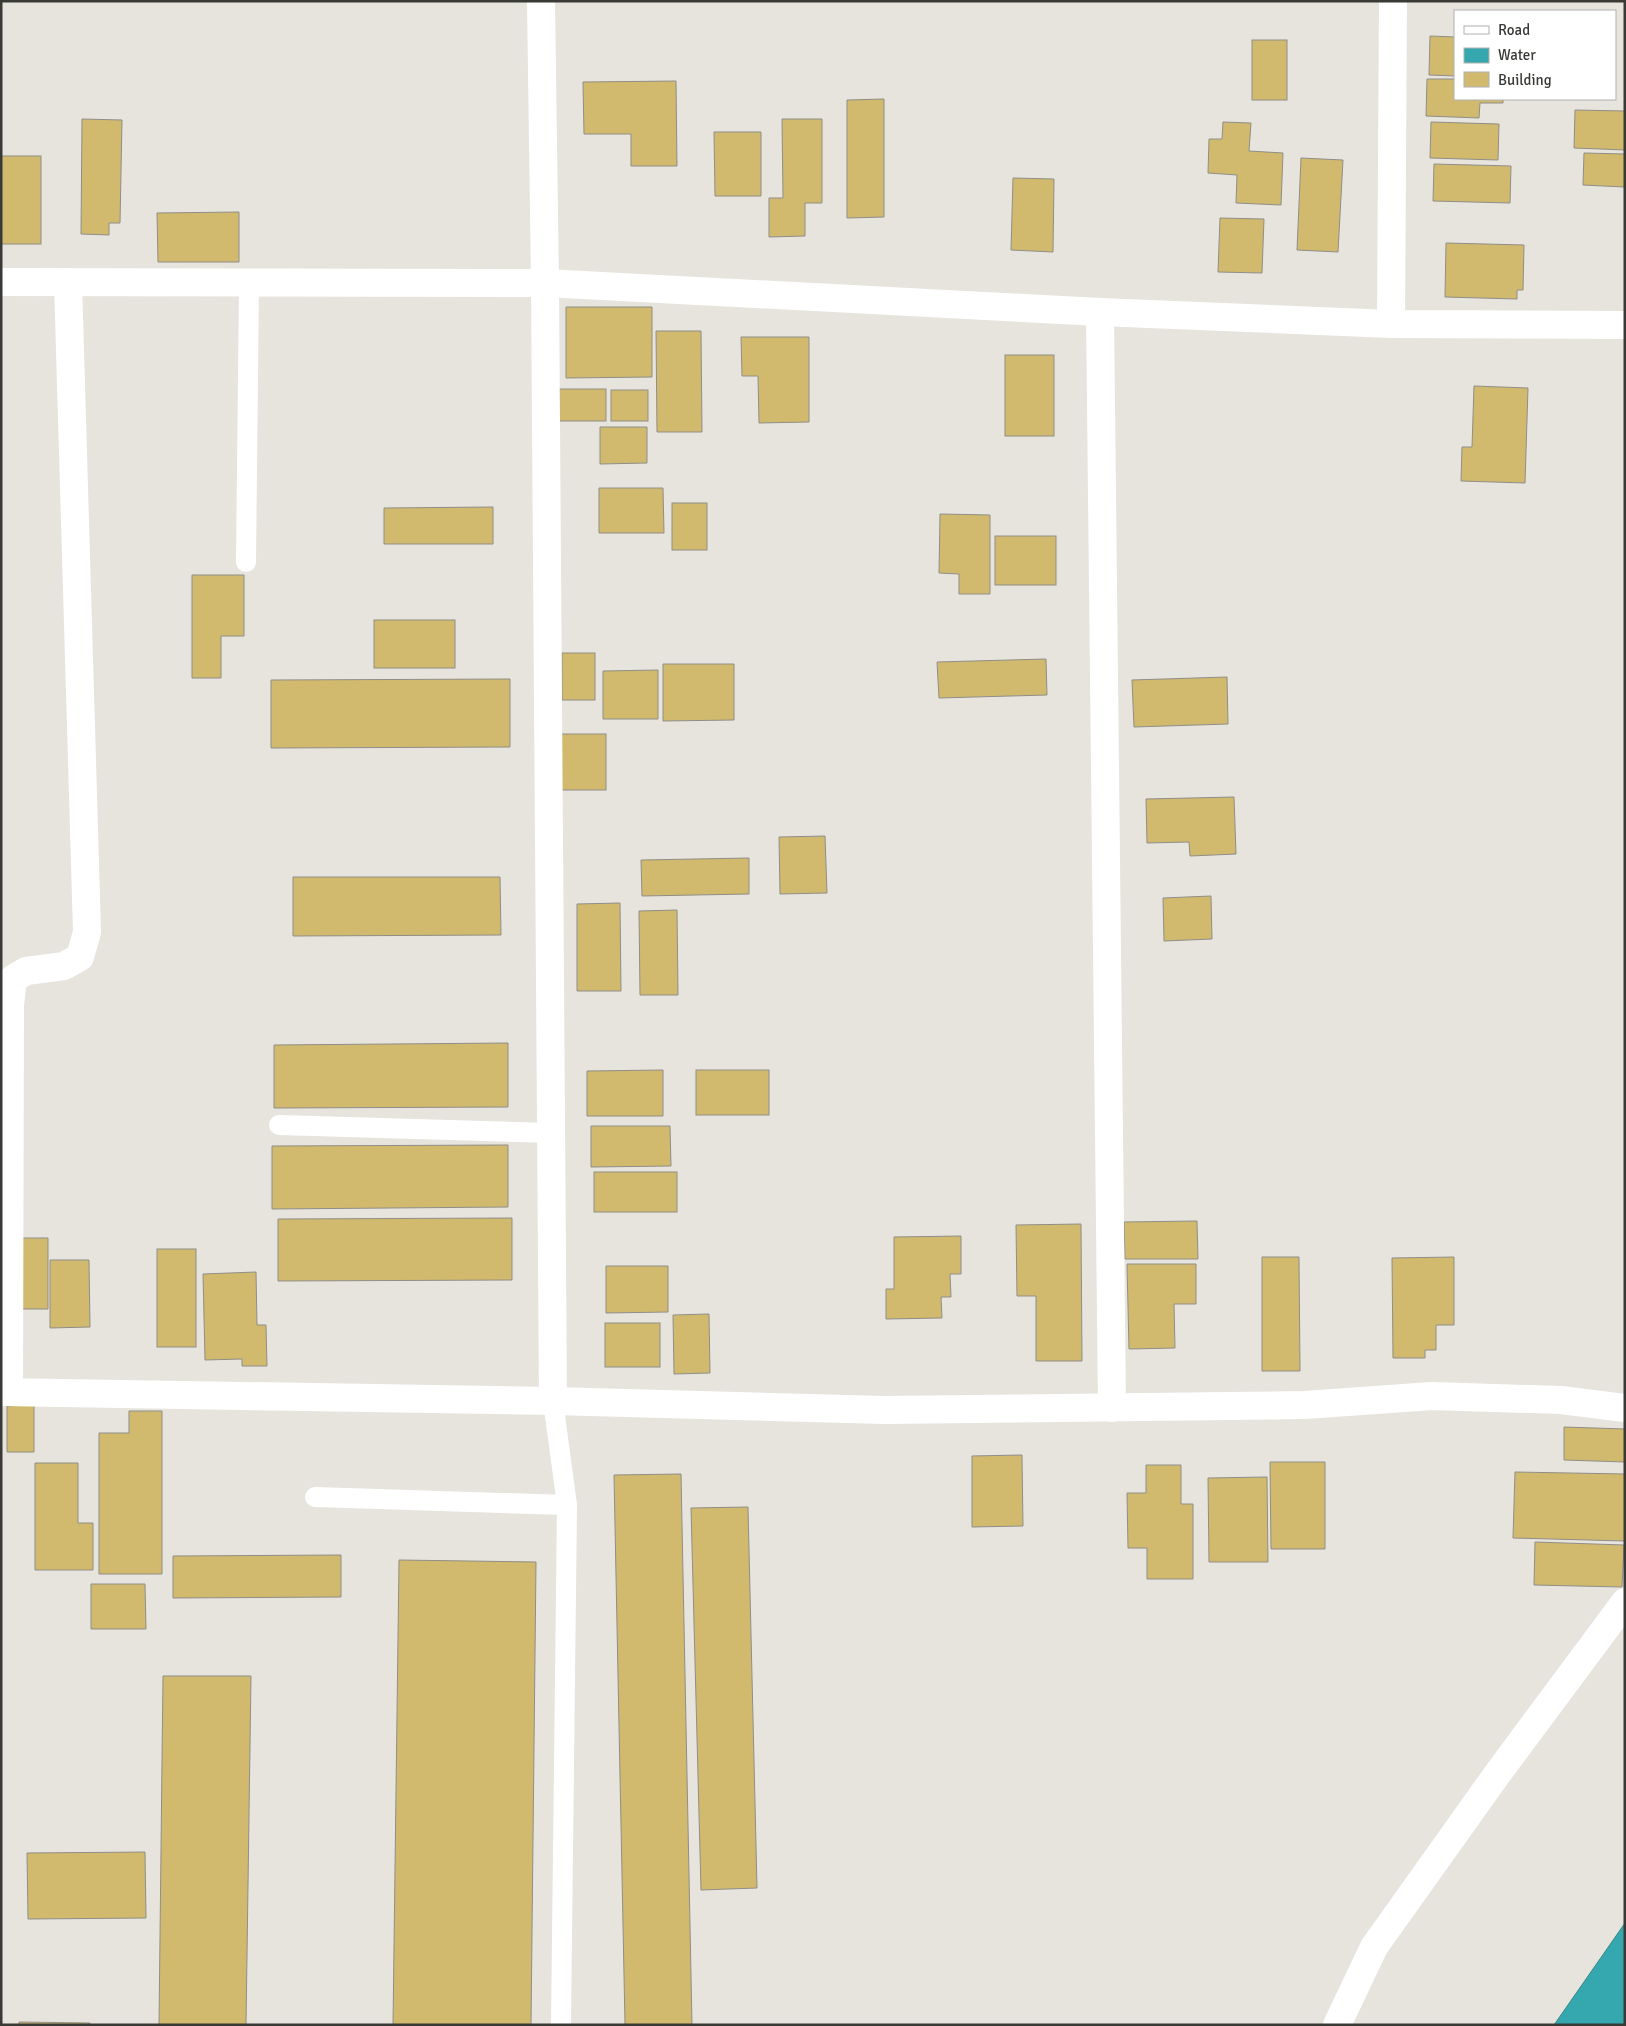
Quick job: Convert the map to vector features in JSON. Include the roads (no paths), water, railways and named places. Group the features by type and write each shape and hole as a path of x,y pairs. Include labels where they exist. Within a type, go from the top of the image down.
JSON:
{"street":[{"path":"541,1 545,283 553,1401"},
{"path":"1391,324 1393,1"},
{"path":"1,282 545,283 1100,312 1391,324 1625,325"},
{"path":"68,282 88,932 80,957 64,966 26,971 13,979 10,1005 5,1392 553,1401 885,1410 1305,1405 1432,1396 1561,1400 1625,1408"},
{"path":"1100,312 1112,1408"},
{"path":"1336,2025 1374,1947 1498,1773 1625,1602"}],"lane":[{"path":"246,562 249,283"},
{"path":"279,1125 551,1133"},
{"path":"553,1401 567,1505 561,2025"},
{"path":"315,1497 567,1505"}],"water":[{"path":"1625,1923 1625,2025 1554,2025"}]}
